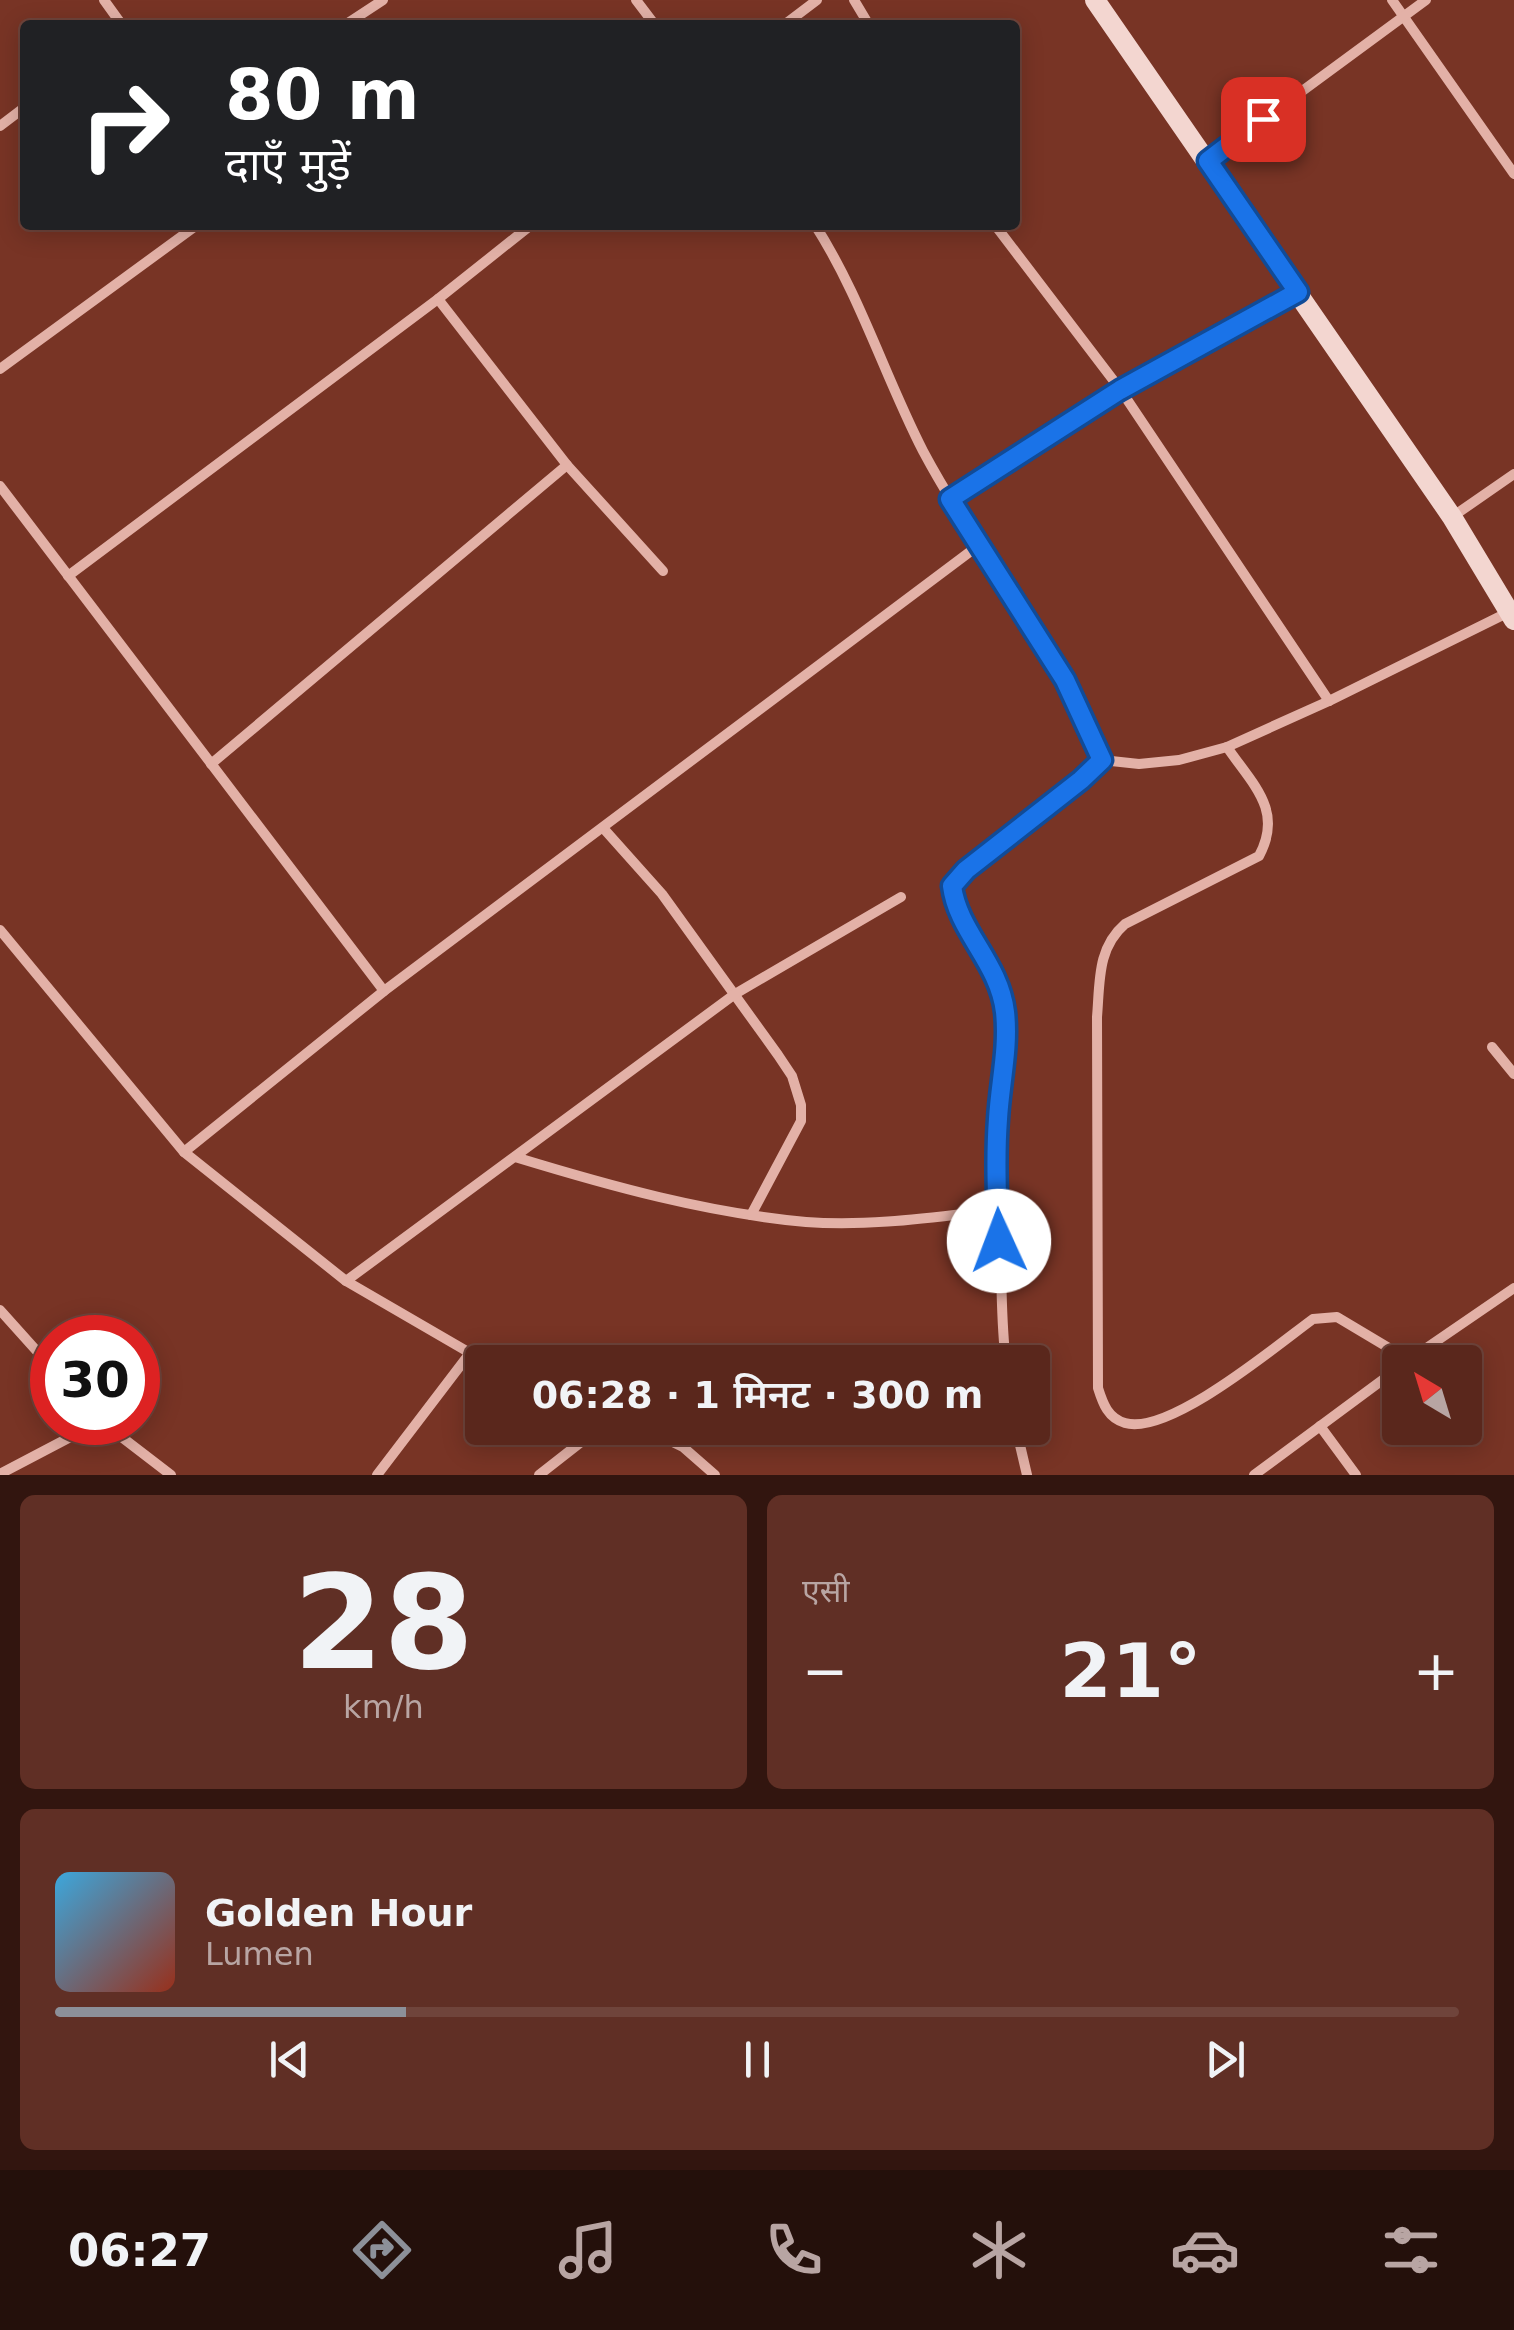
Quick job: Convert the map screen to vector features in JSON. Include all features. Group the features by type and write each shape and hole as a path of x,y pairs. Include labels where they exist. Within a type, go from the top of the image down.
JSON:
{"street":[{"path":"352,20 383,0"},
{"path":"636,0 651,20"},
{"path":"790,20 816,0"},
{"path":"1004,1345 997,1210 1005,1012 999,980 954,904 952,886 966,870 1102,760 1139,764 1179,760 1226,747 1511,616 1452,517 1095,0"},
{"path":"1392,0 1514,174"},
{"path":"1208,161 1426,0"},
{"path":"0,126 20,111"},
{"path":"0,369 190,230"},
{"path":"68,576 525,230"},
{"path":"818,230 846,280 922,448 1065,680 1102,760"},
{"path":"999,230 1120,390 1329,702"},
{"path":"950,499 1120,390 1298,292"},
{"path":"438,298 567,466 663,571"},
{"path":"211,764 567,466"},
{"path":"1452,517 1514,474"},
{"path":"0,486 384,991"},
{"path":"184,1152 384,991 979,545"},
{"path":"1226,747 1268,809 1268,840 1260,856 1125,924 1110,936 1102,961 1097,1017 1098,1388 1106,1412 1124,1423 1148,1425 1189,1407 1313,1319 1337,1317 1382,1347"},
{"path":"604,829 662,894 792,1076 801,1104 801,1121 751,1215"},
{"path":"346,1281 735,994 901,897"},
{"path":"0,930 184,1152 346,1281 465,1351"},
{"path":"1492,1047 1514,1074"},
{"path":"514,1157 718,1211 809,1222 997,1210"},
{"path":"1431,1345 1514,1288"},
{"path":"0,1310 30,1343"},
{"path":"377,1475 465,1361"},
{"path":"1254,1475 1382,1380"},
{"path":"1320,1426 1356,1475"},
{"path":"0,1474 56,1445"},
{"path":"131,1445 171,1475"},
{"path":"539,1475 577,1445"},
{"path":"678,1445 716,1475"},
{"path":"1020,1445 1027,1475"}],"route":[{"path":"999,1241 998,1116 1005,1072 1005,1012 999,980 954,904 952,886 966,870 1102,760 1065,680 950,499 1120,390 1298,292 1208,161 1263,119"}]}
